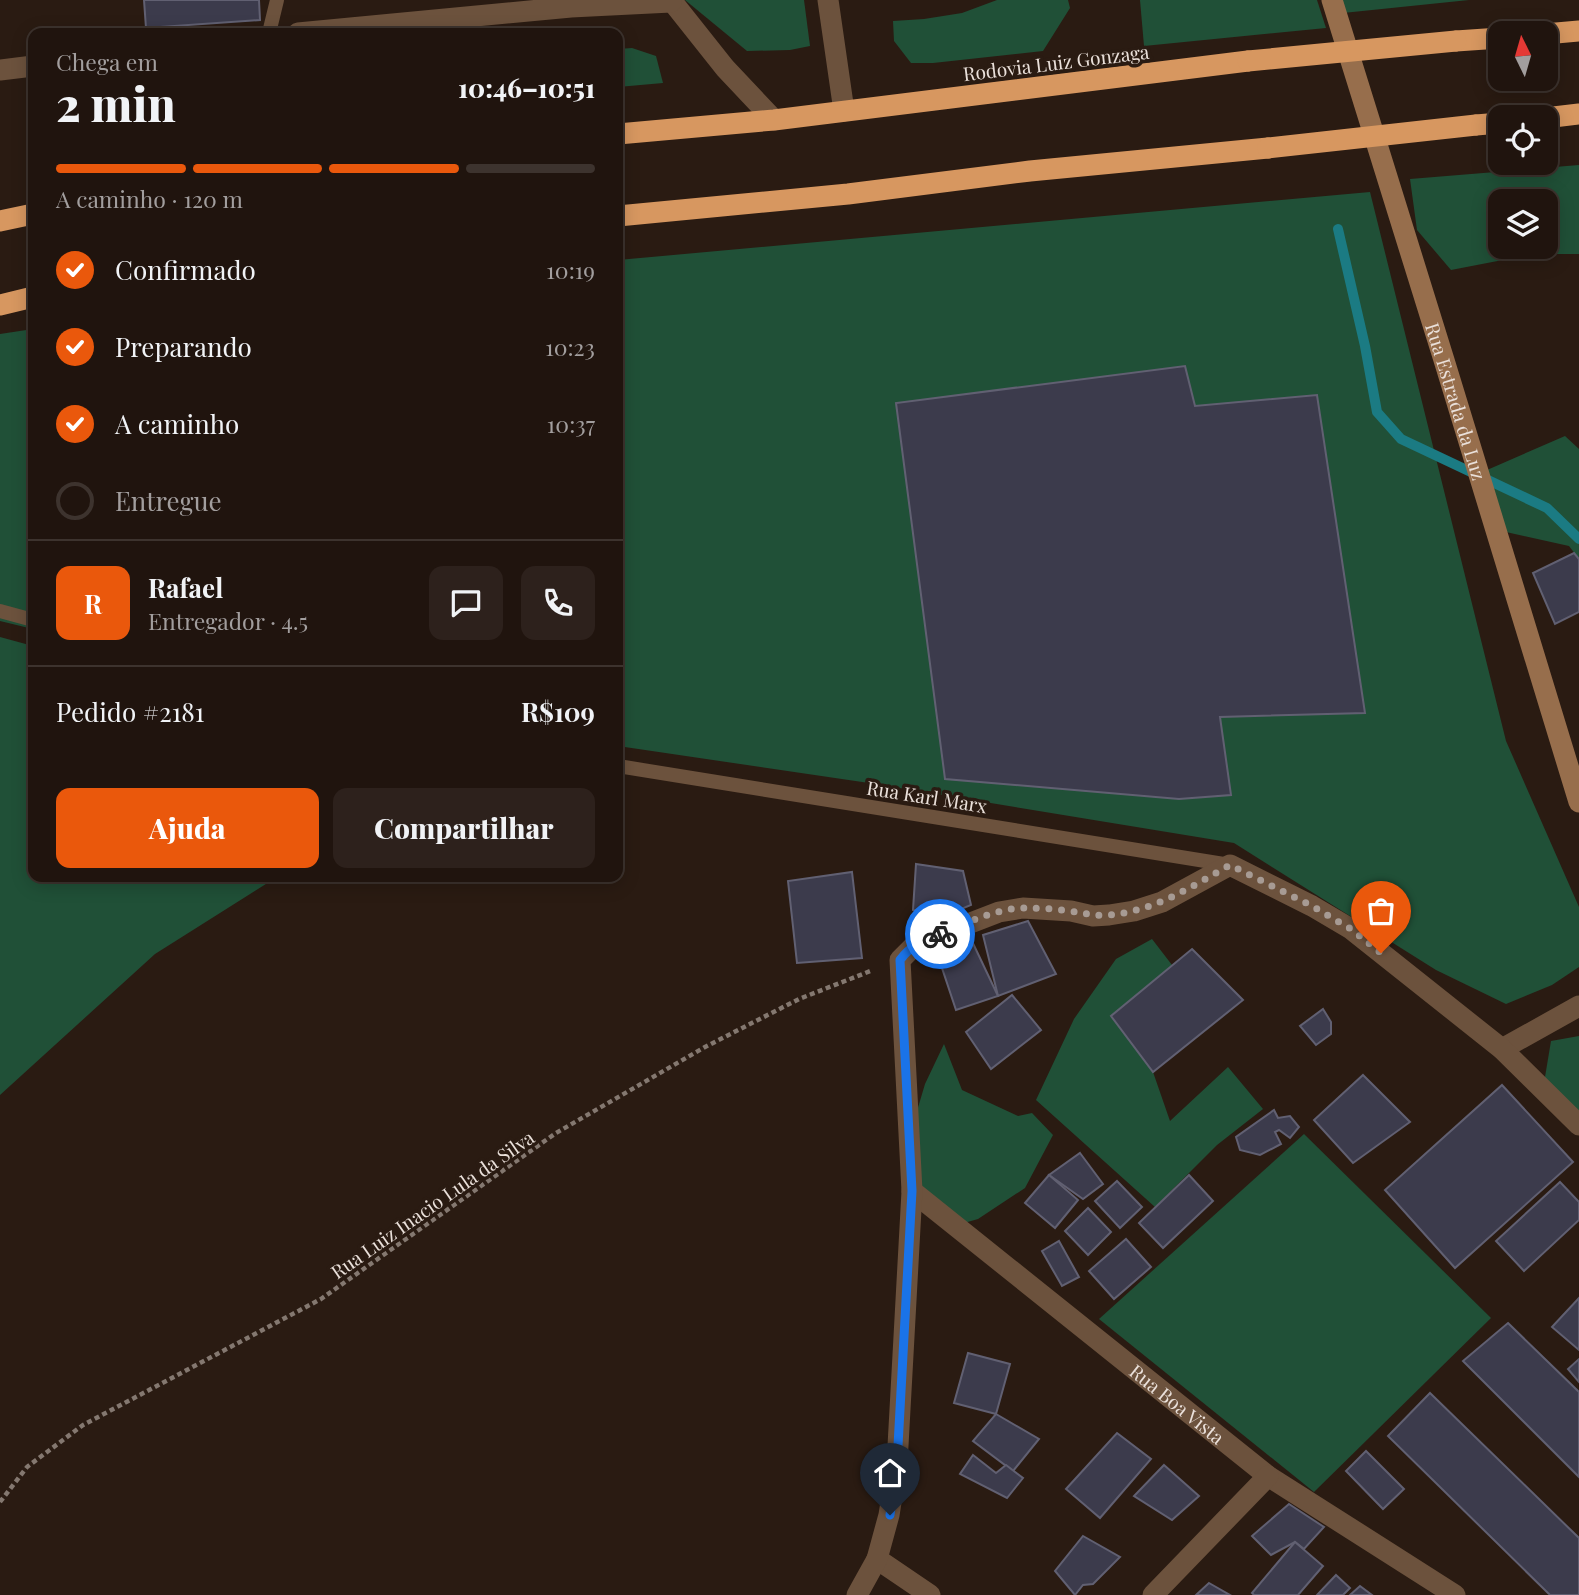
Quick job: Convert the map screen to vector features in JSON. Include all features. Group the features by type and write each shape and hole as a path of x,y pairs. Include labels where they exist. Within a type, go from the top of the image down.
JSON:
{"highway":[{"path":"1558,33 1579,32"},
{"name":"Rodovia Luiz Gonzaga","path":"623,134 774,120 1248,61 1488,39"},
{"path":"1558,116 1579,114"},
{"path":"623,216 848,194 1030,171 1488,124"},
{"path":"0,221 28,215"},
{"path":"0,305 28,298"}],"main road":[{"name":"Rua Estrada da Luz","path":"1332,0 1579,802"}],"street":[{"path":"828,0 844,111"},
{"path":"343,28 567,3 671,1 725,68 774,120"},
{"path":"0,70 28,67"},
{"path":"857,1595 877,1559 890,1515 897,1464 912,1191 900,960 916,944 999,912 1023,908 1071,911 1093,916 1134,911 1162,902 1230,865 1351,929 1503,1049 1579,1125"},
{"path":"1503,1049 1579,1006"},
{"name":"Rua Boa Vista","path":"912,1191 1268,1476 1455,1595"},
{"path":"1153,1595 1268,1476"},
{"path":"877,1559 930,1595"}],"lane":[{"path":"270,28 277,0"},
{"path":"0,611 28,619"},
{"name":"Rua Karl Marx","path":"623,767 1230,865"}],"path":[{"name":"Rua Luiz Inacio Lula da Silva","path":"0,1502 27,1467 83,1425 321,1299 556,1133 705,1046 787,1005 900,960"}],"green space":[{"path":"685,0 804,0 810,46 790,50 747,51"},
{"path":"997,0 1068,0 1070,8 1043,51 911,63 894,41 893,21 962,13"},
{"path":"1140,0 1317,0 1326,28 1144,46"},
{"path":"1341,0 1469,0 1343,13"},
{"path":"632,48 656,56 663,83 623,87 623,49"},
{"path":"1579,165 1579,254 1558,254 1558,189 1488,189 1488,259 1508,259 1451,270 1417,230 1410,179 1488,173 1488,175 1558,175 1558,167"},
{"path":"1370,192 1506,741 1579,907 1579,967 1552,985 1506,1004 1436,970 1234,843 869,783 623,747 623,260"},
{"path":"28,330 28,628 0,621 0,334"},
{"path":"1565,436 1579,449 1579,559 1569,546 1506,532 1487,470"},
{"path":"0,637 28,645 28,882 269,882 155,954 0,1095"},
{"path":"1152,939 1172,965 1111,1016 1153,1072 1170,1121 1228,1067 1263,1109 1217,1145 1155,1207 1036,1100 1074,1019 1116,959"},
{"path":"1579,1036 1579,1121 1543,1089 1551,1041"},
{"path":"944,1044 962,1090 1018,1116 1032,1113 1053,1135 1025,1188 978,1219 964,1223 919,1184 917,1111 925,1084"},
{"path":"1304,1134 1491,1318 1314,1492 1099,1319"}],"building":[{"path":"144,0 259,0 260,20 146,28"},
{"path":"1185,366 1195,406 1317,395 1365,713 1220,717 1231,795 1179,799 945,779 896,403"},
{"path":"1574,553 1579,559 1579,612 1555,624 1533,573"},
{"path":"916,864 963,871 971,905 930,922 926,912 913,910"},
{"path":"852,872 862,958 797,963 788,881"},
{"path":"1028,921 1056,974 998,996 983,935"},
{"path":"970,937 998,996 956,1010 936,950"},
{"path":"1192,949 1243,1000 1153,1072 1111,1016"},
{"path":"1012,995 1041,1030 991,1069 966,1032"},
{"path":"1323,1009 1331,1022 1331,1034 1316,1045 1300,1026"},
{"path":"1363,1075 1410,1122 1353,1163 1314,1120"},
{"path":"1502,1085 1573,1162 1455,1268 1385,1190"},
{"path":"1274,1110 1278,1118 1290,1116 1299,1127 1290,1138 1279,1130 1275,1132 1281,1144 1260,1155 1240,1150 1236,1137"},
{"path":"1080,1153 1103,1184 1083,1199 1049,1175"},
{"path":"1049,1175 1078,1200 1055,1228 1025,1203"},
{"path":"1189,1175 1213,1201 1163,1248 1139,1223"},
{"path":"1117,1181 1142,1207 1120,1228 1095,1201"},
{"path":"1560,1182 1579,1202 1579,1220 1524,1271 1496,1241"},
{"path":"1088,1208 1111,1232 1088,1255 1065,1231"},
{"path":"1126,1239 1151,1267 1114,1299 1089,1271"},
{"path":"1059,1241 1079,1277 1062,1286 1042,1251"},
{"path":"1579,1298 1579,1350 1552,1327"},
{"path":"1508,1323 1579,1392 1579,1477 1463,1361"},
{"path":"968,1353 1010,1364 996,1414 954,1403"},
{"path":"1579,1359 1579,1382 1568,1369"},
{"path":"1430,1393 1579,1538 1579,1595 1550,1595 1388,1436"},
{"path":"996,1414 1039,1439 1013,1471 973,1441"},
{"path":"1117,1433 1151,1459 1100,1518 1066,1489"},
{"path":"1366,1451 1404,1489 1383,1509 1346,1471"},
{"path":"973,1455 996,1473 1006,1465 1023,1478 1007,1498 960,1474"},
{"path":"1164,1465 1199,1496 1172,1520 1134,1496"},
{"path":"1289,1504 1324,1527 1304,1549 1295,1542 1271,1555 1252,1536"},
{"path":"1083,1536 1120,1557 1093,1584 1083,1585 1075,1595 1055,1571"},
{"path":"1295,1542 1323,1566 1298,1595 1254,1595 1252,1593"},
{"path":"1336,1575 1350,1588 1343,1595 1317,1595"},
{"path":"1209,1583 1230,1595 1196,1595"},
{"path":"1360,1586 1372,1595 1350,1595"}],"waterway":[{"path":"1338,229 1377,412 1401,439 1547,508 1579,539"}],"way so far":[{"path":"940,934 999,912 1023,908 1071,911 1093,916 1134,911 1162,902 1230,865 1312,906 1351,929 1381,953"}],"route":[{"path":"890,1515 897,1464 912,1191 900,960 916,944 940,934"}]}
